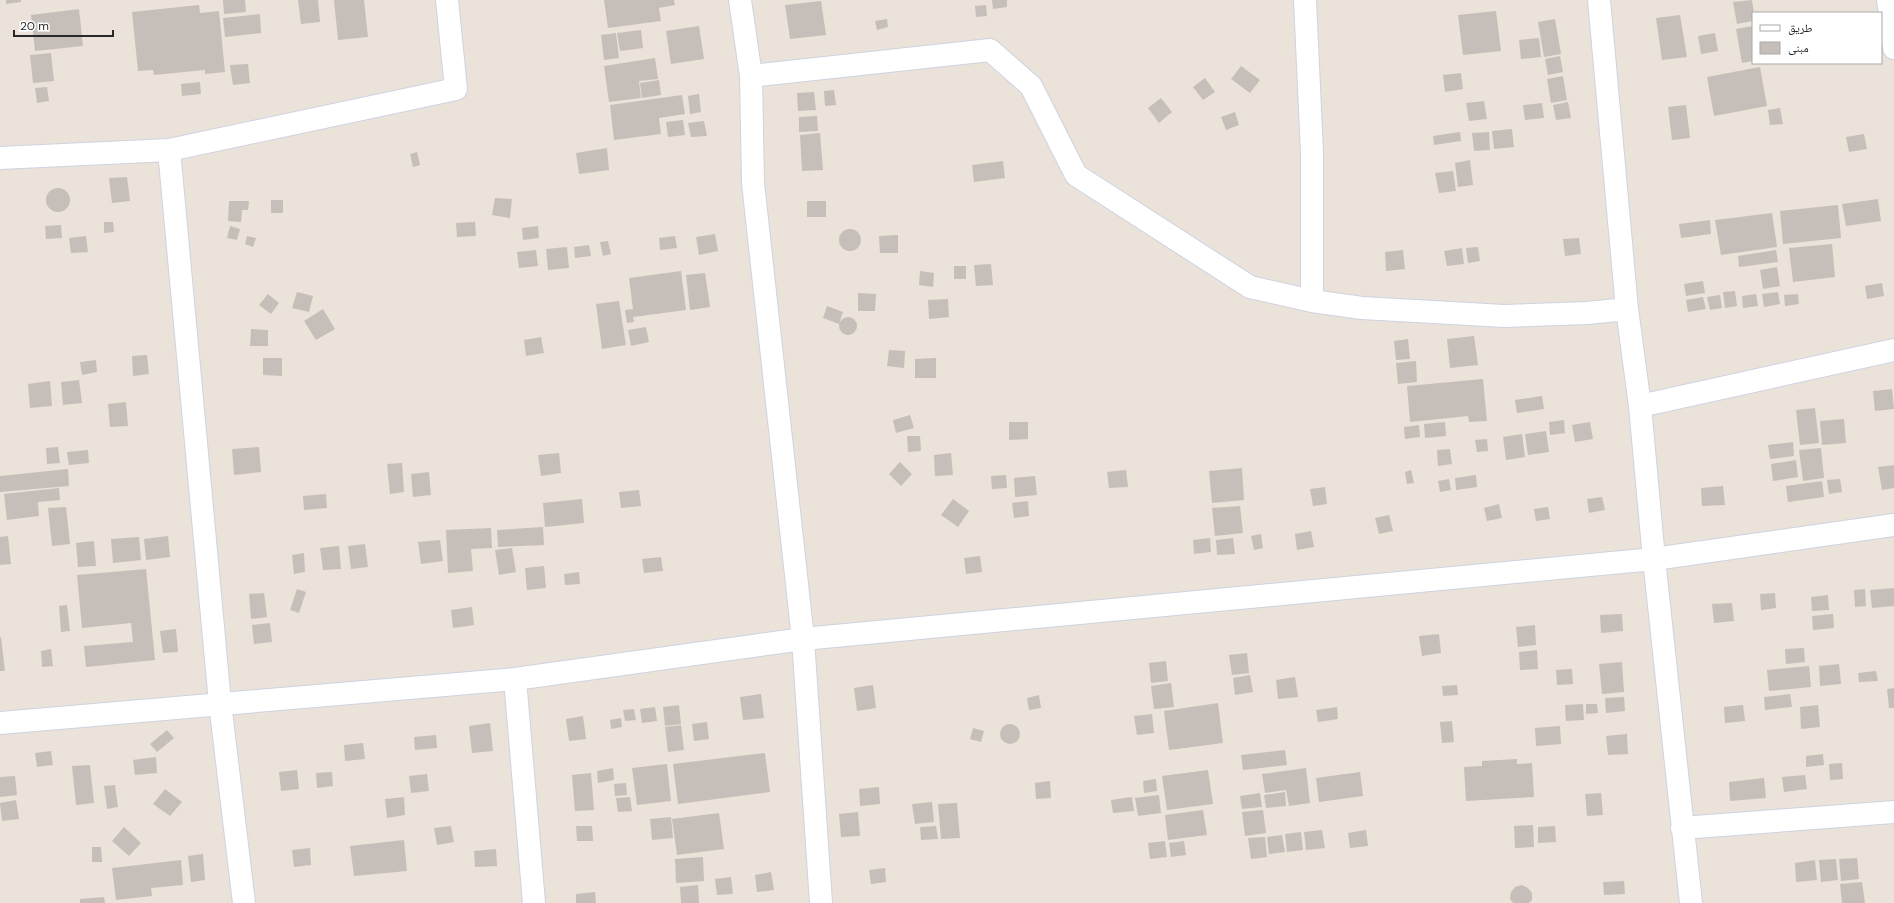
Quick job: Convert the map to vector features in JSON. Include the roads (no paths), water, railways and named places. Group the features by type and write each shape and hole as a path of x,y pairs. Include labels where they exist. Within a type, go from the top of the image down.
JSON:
{"street":[{"path":"0,158 169,150 456,89 446,0"},
{"path":"740,0 751,76 753,183 803,639 821,903"},
{"path":"1305,0 1312,153 1312,302"},
{"path":"1599,0 1627,309 1640,406 1654,559 1691,903"},
{"path":"1888,0 1894,48"},
{"path":"751,76 990,50 1031,86 1076,175 1250,287 1312,302 1362,308 1504,316 1587,313 1627,309"},
{"path":"169,150 220,703 244,903"},
{"path":"1640,406 1894,350"},
{"path":"0,723 515,679 803,639 1654,559 1894,525"},
{"path":"515,679 534,903"},
{"path":"1682,828 1894,812"}]}
